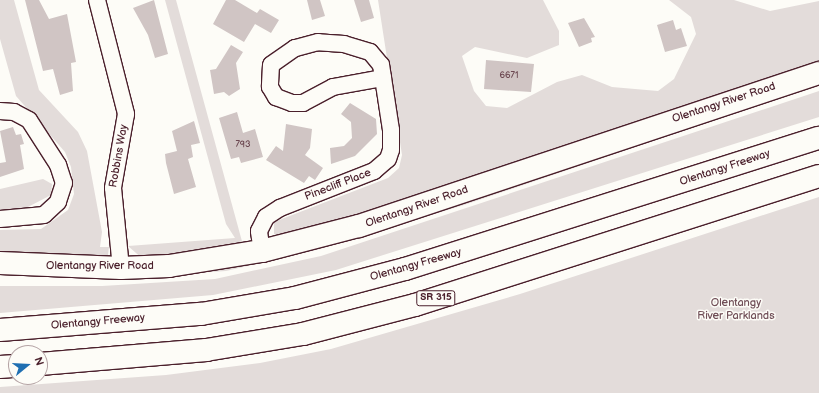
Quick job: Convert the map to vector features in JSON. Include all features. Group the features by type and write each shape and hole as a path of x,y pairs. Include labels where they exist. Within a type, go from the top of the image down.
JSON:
{"main road":[{"name":"Olentangy River Road","path":"0,263 121,268 168,266 262,252 359,226 819,73"},
{"name":"Olentangy Freeway","path":"0,330 201,314 295,298 405,269 819,138"},
{"name":"SR 315","path":"48,363 206,350 303,334 415,305 819,176"}],"street":[{"name":"Robbins Way","path":"97,0 126,114 113,188 121,268"},
{"name":"Pinecliff Place","path":"262,252 259,231 272,212 365,176 388,159 390,130 384,78 381,65 370,52 331,42 318,42 283,54 271,65 268,76 276,97 297,104 333,87 384,78"},
{"path":"0,111 14,112 29,120 58,165 64,183 58,202 44,215 0,219"}],"green space":[{"path":"0,0 14,0 39,90 78,132 87,151 102,232 100,247 109,247 108,255 96,260 0,256 0,230 41,229 68,210 74,194 71,167 65,152 16,96 0,39"},
{"path":"165,0 176,0 243,245 144,260 128,246 235,238 226,224"},
{"path":"378,0 543,0 559,31 559,45 527,58 475,47 462,56 474,91 486,106 507,108 557,82 582,75 612,87 658,91 674,79 696,34 691,17 669,0 734,0 770,11 819,1 819,65 767,78 522,168 281,238 274,234 274,222 388,178 399,168 402,155"},
{"path":"819,82 819,85 464,205 320,249 226,271 105,279 105,275 181,271"},
{"path":"819,91 819,117 336,270 213,295 0,313 0,286 102,286 215,279 321,256"},
{"path":"43,179 52,184 51,195 26,208 0,212 0,189"},
{"name":"Olentangy River Parklands","path":"819,197 819,393 0,393 0,387 48,385 48,384 166,375 260,363 331,349 520,294"}],"building":[{"path":"25,0 39,0 49,19 67,14 76,62 71,63 73,91 60,95 53,69 43,71"},
{"path":"154,0 168,54 155,58 148,35 133,8"},
{"path":"226,0 235,0 257,13 260,9 279,20 271,33 255,24 244,42 213,24"},
{"path":"307,0 320,0 325,16 312,20"},
{"path":"354,0 369,0 374,18 361,22"},
{"path":"584,18 595,37 591,38 592,42 579,47 568,23"},
{"path":"673,20 676,30 681,28 687,46 665,52 657,25"},
{"path":"231,45 243,52 236,63 240,89 229,96 224,92 214,94 210,70 216,69"},
{"path":"486,60 534,64 531,92 484,89"},
{"path":"350,103 376,119 377,134 355,156 331,164 330,148 344,146 352,138 351,122 341,114"},
{"path":"237,112 243,133 255,129 263,157 241,163 239,157 231,159 219,118"},
{"path":"194,121 200,143 191,145 193,157 188,159 196,187 174,194 165,154 177,151 172,131"},
{"path":"286,124 312,129 310,148 305,155 323,168 315,180 309,176 304,183 266,160 276,146 283,151"},
{"path":"13,127 16,135 21,134 24,144 20,145 24,169 0,177 0,163 6,162 0,131"}]}
